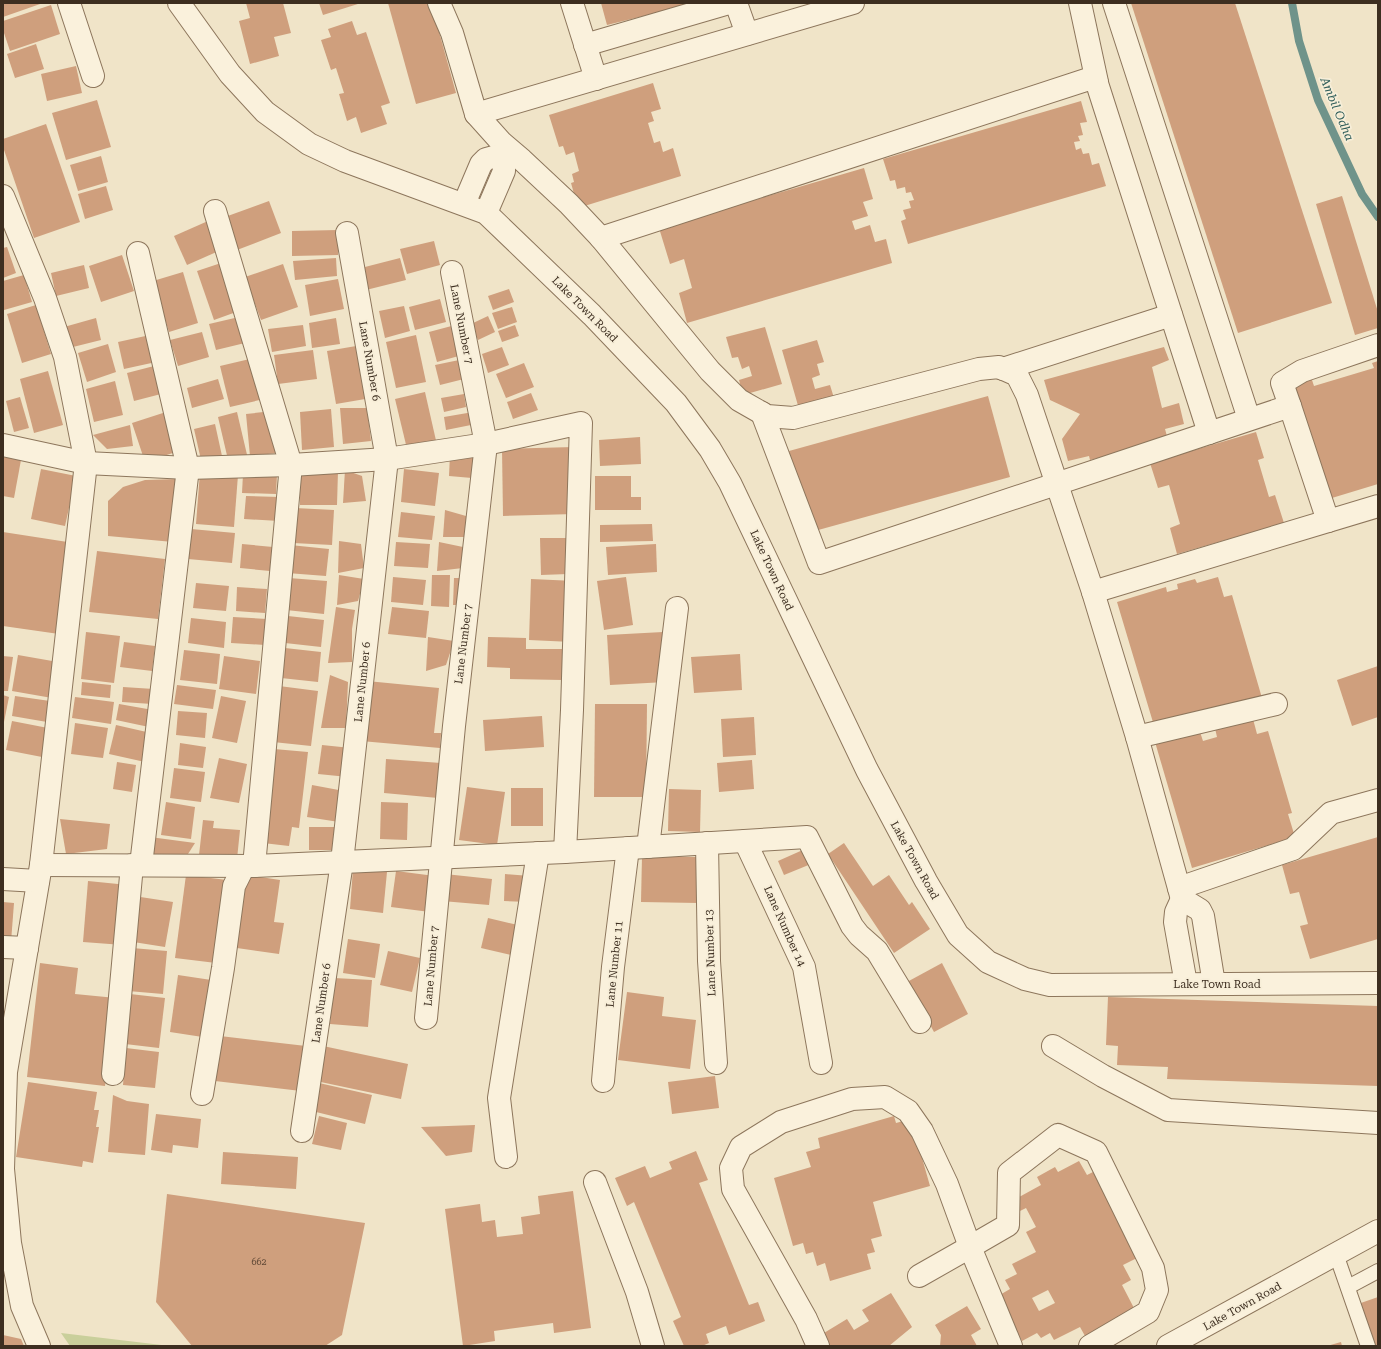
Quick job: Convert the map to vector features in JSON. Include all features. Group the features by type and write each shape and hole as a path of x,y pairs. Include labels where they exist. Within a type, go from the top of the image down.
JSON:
{"street":[{"path":"69,3 93,76"},
{"name":"Lake Town Road","path":"179,3 230,74 265,112 309,144 345,161 486,212 592,315 676,403 710,449 730,483 867,770 926,881 958,935 988,962 1025,979 1050,985 1378,983"},
{"path":"440,3 452,33 476,114 500,150 504,165 504,171 486,212"},
{"path":"572,3 596,79"},
{"path":"585,45 729,3"},
{"path":"736,3 747,34"},
{"path":"476,114 747,34 806,10 853,3"},
{"path":"1080,3 1097,82 1209,433"},
{"path":"1114,3 1249,420"},
{"path":"601,238 1095,77 1097,82"},
{"path":"464,204 480,164 500,150"},
{"path":"500,150 522,160 569,204 601,238 710,371 739,400 767,416 793,418 979,369 999,367 1017,375 1027,395 1093,592 1137,737 1181,894 1175,922 1186,984"},
{"path":"3,196 45,298 65,357 86,462 40,873 5,1072 3,1169 10,1243 22,1306 39,1346"},
{"path":"202,1094 223,968 234,886 249,866 291,465 215,211"},
{"name":"Lane Number 6","path":"302,1131 342,862 387,459 348,233"},
{"path":"113,1074 137,865 188,468 138,253"},
{"name":"Lane Number 7","path":"426,1018 454,726 486,444 452,272"},
{"path":"1003,369 1171,315"},
{"path":"1328,521 1282,383 1302,371 1378,345"},
{"path":"762,413 819,563 1290,406"},
{"path":"3,445 86,462 188,468 291,465 387,459 486,444 581,423 565,852"},
{"path":"1093,592 1378,506"},
{"name":"Lane Number 11","path":"603,1081 613,967 638,847 677,608"},
{"path":"1137,737 1276,704"},
{"path":"1181,894 1293,849 1331,813 1378,800"},
{"path":"3,878 40,873 137,865 249,866 565,852 807,838 852,926 876,950 920,1022"},
{"name":"Lane Number 14","path":"745,841 804,967 821,1063"},
{"name":"Lane Number 13","path":"707,843 709,961 716,1063"},
{"path":"506,1157 499,1098 538,853"},
{"path":"1181,894 1200,910 1203,916 1214,984"},
{"path":"3,947 27,948"},
{"path":"1053,1046 1103,1076 1168,1110 1378,1124"},
{"path":"818,1346 806,1319 733,1189 732,1168 741,1147 782,1122 852,1098 885,1097 908,1111 922,1131 947,1184 970,1247 1011,1346"},
{"path":"919,1276 1008,1225 1009,1173 1058,1135 1096,1152 1153,1268 1157,1290 1148,1312 1090,1346"},
{"path":"595,1182 637,1292 653,1346"},
{"name":"Lake Town Road","path":"1168,1346 1378,1231"}],"lane":[{"path":"1336,1254 1368,1346"},
{"path":"1348,1287 1378,1271"}],"green space":[{"path":"61,1333 170,1346 70,1346"}],"building":[{"path":"3,3 43,3 3,17"},
{"path":"246,3 283,3 291,33 274,37 279,56 250,64 239,21 250,18"},
{"path":"319,3 361,3 323,15"},
{"path":"388,3 431,3 456,93 416,104"},
{"path":"601,3 692,3 692,4 607,25"},
{"path":"1131,3 1235,3 1332,303 1238,333"},
{"path":"51,5 60,34 10,51 3,30 3,21"},
{"path":"352,21 357,35 366,32 390,103 381,106 387,124 361,133 356,117 347,121 339,94 344,93 336,68 331,70 321,40 331,37 328,29"},
{"path":"36,44 44,69 15,78 7,54"},
{"path":"76,66 82,93 47,101 41,74"},
{"path":"653,83 661,109 651,112 654,121 648,123 654,143 660,141 663,152 673,148 681,176 578,208 571,183 574,182 572,174 579,171 574,152 566,155 563,146 559,147 549,115"},
{"path":"97,100 111,147 66,160 52,113"},
{"path":"1081,101 1087,122 1080,123 1083,135 1078,136 1080,141 1074,142 1076,150 1081,148 1083,154 1089,153 1092,165 1099,163 1106,186 908,244 901,221 906,219 903,210 911,208 909,201 914,200 911,192 906,193 905,187 897,189 895,180 890,181 883,159"},
{"path":"46,124 80,222 34,238 3,147 3,139"},
{"path":"101,156 108,182 78,191 70,165"},
{"path":"864,168 873,199 863,202 868,216 852,221 855,230 870,225 875,242 886,239 892,263 687,323 679,293 692,288 684,259 670,264 659,228"},
{"path":"106,186 113,210 85,219 78,194"},
{"path":"1342,196 1378,312 1378,328 1355,335 1316,204"},
{"path":"269,201 281,233 237,250 225,217"},
{"path":"208,221 221,250 187,265 174,236"},
{"path":"338,230 338,255 292,256 292,231"},
{"path":"434,241 440,265 407,274 400,249"},
{"path":"7,247 16,273 3,278 3,248"},
{"path":"122,255 134,291 101,302 89,266"},
{"path":"336,258 337,276 295,280 293,261"},
{"path":"400,258 406,280 366,290 361,268"},
{"path":"221,263 239,311 214,320 197,271"},
{"path":"283,264 298,307 261,320 245,277"},
{"path":"84,265 89,288 56,296 51,273"},
{"path":"183,272 198,323 169,332 153,281"},
{"path":"24,275 32,302 4,310 3,281"},
{"path":"338,279 344,309 310,316 305,285"},
{"path":"509,289 514,302 493,310 488,296"},
{"path":"440,299 446,322 415,330 409,307"},
{"path":"36,305 51,354 22,363 7,314"},
{"path":"404,306 410,331 385,338 379,311"},
{"path":"512,307 517,322 498,329 492,313"},
{"path":"488,316 495,332 478,340 471,324"},
{"path":"239,317 245,343 216,350 209,324"},
{"path":"96,318 101,340 69,348 64,327"},
{"path":"336,318 340,344 312,348 309,323"},
{"path":"459,324 466,354 437,362 429,332"},
{"path":"303,325 306,346 272,352 268,329"},
{"path":"515,325 519,336 502,342 498,331"},
{"path":"765,327 782,384 743,395 739,380 752,376 749,366 742,369 738,357 732,358 726,337"},
{"path":"202,332 209,357 178,366 170,340"},
{"path":"150,335 156,362 124,369 118,342"},
{"path":"416,335 426,382 396,388 386,342"},
{"path":"817,340 824,362 817,364 820,375 812,378 815,389 830,385 834,398 799,409 782,350"},
{"path":"108,344 116,372 87,382 78,353"},
{"path":"362,345 371,398 336,404 327,351"},
{"path":"502,347 509,365 488,373 482,354"},
{"path":"1164,347 1169,360 1152,367 1162,408 1179,403 1184,424 1165,429 1168,440 1090,460 1089,456 1068,461 1062,439 1080,414 1050,400 1044,380"},
{"path":"313,350 317,379 278,384 274,355"},
{"path":"254,358 264,399 230,407 220,366"},
{"path":"464,359 468,378 440,385 435,365"},
{"path":"1378,361 1378,484 1322,501 1288,387 1311,377 1314,386 1374,368 1372,363"},
{"path":"524,363 534,387 506,398 496,374"},
{"path":"154,366 161,394 134,401 127,373"},
{"path":"48,371 63,425 34,433 20,379"},
{"path":"218,379 224,399 192,408 187,388"},
{"path":"115,381 123,415 94,422 86,389"},
{"path":"425,392 437,445 408,453 395,399"},
{"path":"531,393 538,410 513,419 507,402"},
{"path":"464,394 466,407 444,412 441,398"},
{"path":"988,396 1010,477 811,532 789,451"},
{"path":"20,397 29,428 14,432 6,401"},
{"path":"340,408 367,408 371,441 343,444"},
{"path":"331,409 334,447 302,450 300,412"},
{"path":"273,411 277,453 250,456 246,414"},
{"path":"479,411 481,423 446,430 444,417"},
{"path":"166,412 179,451 145,462 132,423"},
{"path":"237,412 248,459 229,464 218,417"},
{"path":"215,424 222,456 201,460 194,429"},
{"path":"130,425 133,446 107,449 93,435"},
{"path":"1256,432 1264,458 1258,460 1269,497 1275,495 1284,523 1177,554 1170,528 1180,524 1169,485 1158,488 1150,463"},
{"path":"640,437 641,464 600,466 599,440"},
{"path":"574,447 575,514 503,516 502,449"},
{"path":"450,454 474,456 472,478 449,476"},
{"path":"3,457 21,460 14,498 3,496"},
{"path":"41,469 76,476 65,526 31,519"},
{"path":"404,469 439,473 435,506 401,502"},
{"path":"300,470 338,471 337,505 300,505"},
{"path":"345,470 362,476 366,501 343,503"},
{"path":"200,472 238,475 234,527 196,524"},
{"path":"243,474 277,475 276,494 242,493"},
{"path":"595,476 631,476 631,497 641,497 641,510 595,510"},
{"path":"178,479 173,542 108,536 108,501 123,487 145,480"},
{"path":"246,496 280,497 279,521 244,519"},
{"path":"295,508 334,510 332,545 293,543"},
{"path":"445,510 466,516 467,537 443,537"},
{"path":"401,512 435,516 432,540 398,537"},
{"path":"652,524 653,541 600,542 600,525"},
{"path":"191,529 235,533 232,563 188,559"},
{"path":"3,532 74,543 59,634 3,626"},
{"path":"540,538 568,538 568,574 541,575"},
{"path":"339,541 361,544 364,568 338,573"},
{"path":"396,542 430,544 428,568 394,566"},
{"path":"439,542 463,547 463,568 437,571"},
{"path":"242,544 273,547 270,571 240,568"},
{"path":"656,544 657,572 608,575 606,547"},
{"path":"290,545 329,549 326,576 287,573"},
{"path":"97,551 165,559 158,619 89,612"},
{"path":"339,575 364,579 358,601 337,605"},
{"path":"432,575 450,575 449,607 431,606"},
{"path":"393,577 426,580 423,605 391,602"},
{"path":"626,577 633,625 604,630 597,581"},
{"path":"1218,577 1224,597 1232,595 1262,698 1155,729 1117,602 1166,587 1167,592 1178,589 1177,584 1195,579 1197,583"},
{"path":"289,578 327,581 324,614 286,610"},
{"path":"454,578 467,578 466,605 453,605"},
{"path":"531,579 575,581 572,642 529,640"},
{"path":"196,583 229,586 226,611 193,608"},
{"path":"237,587 267,589 265,613 236,611"},
{"path":"336,607 355,610 352,629 352,662 328,663"},
{"path":"392,607 429,611 426,638 388,634"},
{"path":"288,616 324,620 321,647 285,643"},
{"path":"233,617 267,619 265,645 231,643"},
{"path":"191,618 226,622 224,648 188,643"},
{"path":"86,632 120,636 114,683 81,679"},
{"path":"663,632 666,682 610,685 607,635"},
{"path":"428,637 454,641 446,665 426,671"},
{"path":"488,637 526,638 526,649 564,649 562,680 510,679 510,668 487,667"},
{"path":"124,642 155,646 152,671 120,667"},
{"path":"285,648 321,652 318,682 281,678"},
{"path":"184,650 220,654 217,684 180,680"},
{"path":"740,654 742,690 694,693 691,657"},
{"path":"18,655 58,662 52,698 12,691"},
{"path":"3,656 13,657 8,691 3,691"},
{"path":"224,656 260,661 256,694 219,689"},
{"path":"1378,666 1378,717 1352,726 1337,680"},
{"path":"330,675 348,682 346,728 321,728"},
{"path":"367,681 439,688 434,733 441,733 440,748 361,741"},
{"path":"82,682 111,685 110,698 81,695"},
{"path":"177,685 216,690 213,709 174,704"},
{"path":"279,686 318,691 311,746 273,742"},
{"path":"123,687 154,689 152,704 122,702"},
{"path":"3,695 9,697 4,722 3,722"},
{"path":"15,696 50,701 47,722 12,716"},
{"path":"221,696 246,701 237,743 212,738"},
{"path":"75,697 114,702 111,724 72,718"},
{"path":"119,704 153,710 149,727 116,720"},
{"path":"595,704 647,704 646,797 594,797"},
{"path":"178,711 207,713 205,738 176,735"},
{"path":"542,716 544,747 485,751 483,720"},
{"path":"754,717 756,755 723,757 721,719"},
{"path":"1253,719 1257,734 1268,731 1292,813 1288,814 1295,837 1192,868 1155,742 1199,729 1203,741 1217,737 1214,724"},
{"path":"12,721 48,728 42,757 6,750"},
{"path":"75,723 108,728 103,758 71,754"},
{"path":"116,725 151,733 145,762 109,754"},
{"path":"180,743 206,747 203,768 178,765"},
{"path":"322,745 351,748 348,777 318,774"},
{"path":"274,749 308,752 299,828 292,827 289,846 263,843"},
{"path":"219,758 247,764 239,803 210,798"},
{"path":"386,759 441,763 438,798 384,793"},
{"path":"752,760 754,789 719,792 717,763"},
{"path":"117,762 136,765 132,792 113,789"},
{"path":"174,768 205,772 201,802 170,798"},
{"path":"312,785 344,791 339,822 307,817"},
{"path":"467,787 505,792 497,845 459,840"},
{"path":"511,788 543,788 543,826 511,826"},
{"path":"669,789 701,790 700,832 668,831"},
{"path":"166,802 195,807 191,839 161,835"},
{"path":"381,802 408,803 407,840 380,839"},
{"path":"60,819 110,824 107,849 66,854"},
{"path":"203,820 214,821 213,828 240,830 237,859 199,855"},
{"path":"309,827 340,827 340,835 334,835 334,850 309,850"},
{"path":"150,837 195,843 188,854 152,860"},
{"path":"1378,837 1378,939 1310,959 1300,926 1308,924 1299,892 1290,894 1282,865"},
{"path":"844,843 873,886 889,875 909,905 912,902 930,929 894,953 828,854"},
{"path":"805,849 811,864 784,875 778,861"},
{"path":"642,856 699,857 698,903 641,902"},
{"path":"353,869 387,872 383,913 350,909"},
{"path":"396,871 435,876 430,912 391,907"},
{"path":"241,874 280,880 274,922 284,923 279,954 230,947"},
{"path":"445,874 492,879 489,905 442,901"},
{"path":"505,874 530,876 529,902 504,901"},
{"path":"186,875 227,880 216,963 175,958"},
{"path":"88,881 128,885 123,945 83,942"},
{"path":"134,896 173,902 165,947 127,941"},
{"path":"3,902 14,903 11,942 3,942"},
{"path":"488,918 518,925 511,955 481,948"},
{"path":"348,939 380,944 375,978 343,973"},
{"path":"132,948 167,951 163,994 128,991"},
{"path":"388,951 420,958 412,992 380,985"},
{"path":"40,963 78,968 75,994 116,998 105,1086 27,1077"},
{"path":"942,963 968,1014 934,1032 907,982"},
{"path":"178,975 218,981 209,1038 170,1032"},
{"path":"334,978 372,980 368,1027 330,1024"},
{"path":"627,992 664,997 662,1016 696,1020 690,1069 618,1060"},
{"path":"130,994 165,998 159,1048 125,1044"},
{"path":"1108,997 1378,1006 1378,1086 1167,1079 1168,1067 1117,1065 1118,1046 1106,1045"},
{"path":"220,1036 306,1046 301,1091 215,1081"},
{"path":"323,1046 408,1064 401,1099 316,1081"},
{"path":"126,1048 159,1052 155,1088 123,1085"},
{"path":"715,1076 719,1108 672,1114 668,1082"},
{"path":"28,1082 97,1092 94,1110 99,1110 96,1127 99,1127 93,1163 83,1161 82,1167 16,1157"},
{"path":"319,1083 372,1095 365,1124 312,1111"},
{"path":"113,1095 127,1101 149,1104 145,1155 108,1152"},
{"path":"156,1114 201,1119 198,1148 173,1145 172,1153 151,1150"},
{"path":"319,1116 347,1123 341,1150 312,1144"},
{"path":"894,1116 896,1123 911,1119 930,1186 873,1202 882,1236 871,1239 875,1252 867,1254 871,1269 830,1281 825,1263 817,1266 813,1252 806,1254 803,1243 793,1246 774,1178 811,1167 806,1152 820,1148 818,1138"},
{"path":"475,1125 472,1152 446,1156 421,1127"},
{"path":"696,1151 708,1180 699,1183 749,1305 758,1302 765,1321 729,1335 726,1326 706,1334 709,1343 702,1346 684,1346 673,1321 681,1317 634,1202 627,1206 615,1178 645,1166 650,1178 672,1169 669,1162"},
{"path":"223,1152 298,1157 296,1189 221,1184"},
{"path":"1079,1161 1087,1175 1093,1172 1137,1258 1123,1265 1131,1280 1122,1285 1135,1310 1085,1336 1080,1327 1054,1340 1050,1333 1041,1338 1037,1333 1022,1341 998,1296 1010,1289 1005,1280 1017,1274 1012,1264 1036,1252 1026,1232 1036,1227 1026,1208 1016,1213 1010,1202 1041,1185 1037,1177 1055,1167 1058,1172","holes":["1048,1290 1055,1303 1039,1311 1032,1298"]},
{"path":"573,1191 591,1328 554,1333 553,1323 494,1331 495,1341 463,1346 445,1209 480,1204 482,1222 495,1220 497,1237 523,1234 521,1217 540,1214 538,1196"},
{"path":"167,1194 365,1223 342,1335 325,1346 192,1346 156,1302"},
{"path":"891,1293 912,1327 889,1346 826,1346 819,1336 847,1319 854,1330 869,1321 862,1310"},
{"path":"1378,1297 1378,1346 1371,1346 1358,1304"},
{"path":"967,1306 981,1329 971,1335 977,1346 940,1346 941,1335 935,1325"},
{"path":"3,1335 21,1339 24,1346 3,1346"},
{"path":"1341,1342 1342,1346 1327,1346"}],"waterway":[{"name":"Ambil Odha","path":"1292,3 1299,41 1318,100 1362,194 1378,217"}]}
